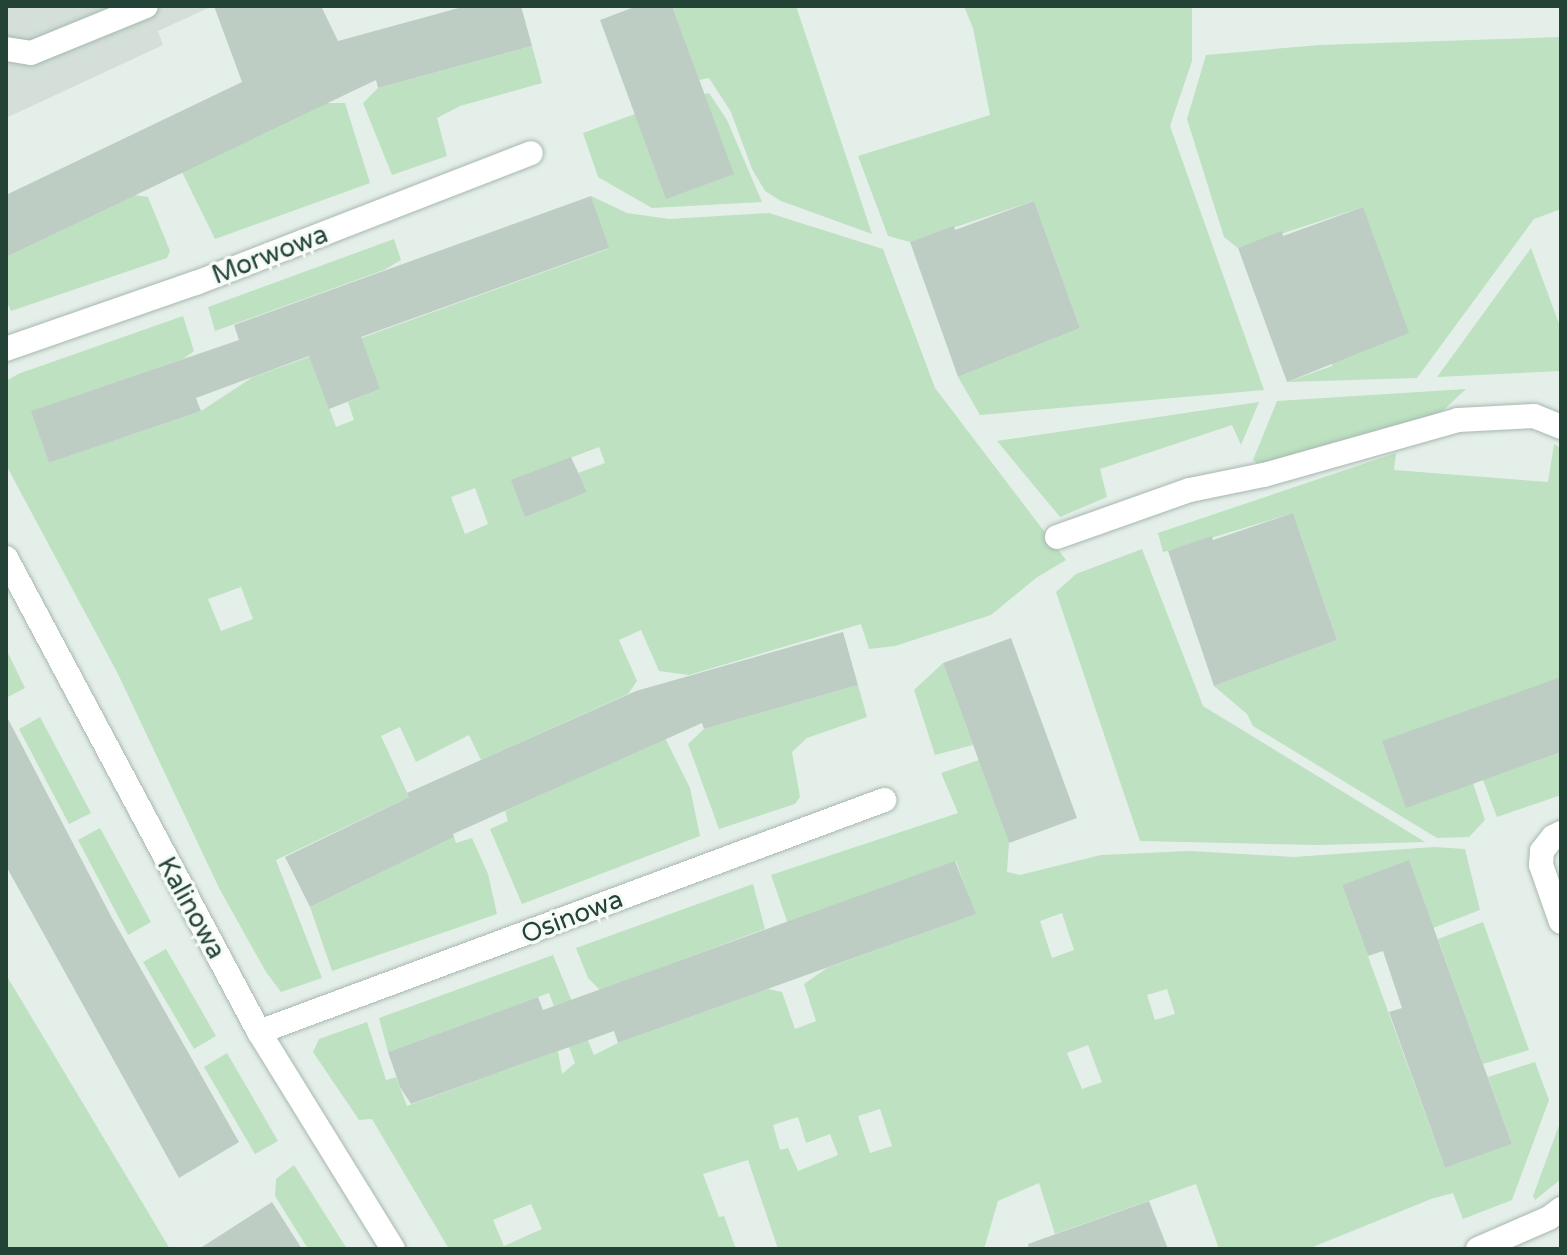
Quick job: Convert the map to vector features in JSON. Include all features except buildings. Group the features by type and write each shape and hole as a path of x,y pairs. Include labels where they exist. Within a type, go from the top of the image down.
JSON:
{"street":[{"path":"6,49 31,53 146,6"},
{"name":"Morwowa","path":"6,349 196,283 531,153"},
{"path":"1057,537 1190,490 1264,475 1458,420 1534,416 1561,427"},
{"name":"Kalinowa","path":"6,558 259,1032 393,1249"},
{"name":"Osinowa","path":"259,1032 884,800"},
{"path":"1561,833 1553,837 1542,851 1541,865 1561,922"},
{"path":"1478,1249 1561,1209"}],"shaded area":[{"path":"6,6 213,6 158,31 163,45 6,118"}],"green space":[{"path":"672,6 796,6 872,234 781,201 765,191 752,169 731,112 709,78 699,80"},
{"path":"964,6 1192,6 1192,61 1170,126 1264,390 980,415 958,377 1080,328 1034,201 910,242 888,236 858,156 990,115 973,28"},
{"path":"1561,37 1561,209 1534,219 1417,378 1287,382 1332,366 1363,207 1238,248 1224,237 1187,119 1206,55 1319,45"},
{"path":"532,46 542,83 460,106 437,118 447,156 392,175 363,103 378,88"},
{"path":"709,93 727,120 762,202 652,208 598,177 583,133"},
{"path":"326,103 345,103 370,183 215,239 182,172"},
{"path":"134,195 148,197 170,251 167,258 11,311 6,300 6,257"},
{"path":"591,196 627,213 669,219 769,213 883,249 935,388 1066,560 1036,578 991,615 895,646 869,649 861,624 689,675 659,671 641,630 619,640 637,681 628,694 481,760 469,735 416,762 400,727 381,736 409,797 276,860 322,978 281,992 266,972 219,888 118,674 6,465 6,381 18,374 183,316 194,351 183,359 32,411 49,463 201,411 253,377 608,249","holes":["370,364 380,389 348,402 354,420 336,427 320,383","599,447 605,463 578,473 587,492 525,516 512,480","475,488 488,524 465,534 451,497","241,587 253,619 221,631 208,599"]},
{"path":"394,239 401,260 384,270 215,331 208,307"},
{"path":"1531,248 1561,329 1561,371 1437,377"},
{"path":"1466,389 1436,417 1260,465 1253,460 1277,401"},
{"path":"1259,402 1241,445 1232,425 1100,469 1107,497 1060,517 997,441"},
{"path":"1554,444 1561,448 1561,677 1473,783 1485,820 1469,837 1437,838 1253,726 1247,714 1214,686 1337,640 1293,513 1163,552 1158,533 1396,453 1394,470 1548,482"},
{"path":"1142,549 1203,706 1425,842 1319,845 1140,841 1056,592 1076,574"},
{"path":"6,649 25,688 6,698"},
{"path":"943,663 973,745 935,755 914,690"},
{"path":"858,685 867,717 807,738 792,752 800,797 795,804 719,829 688,744 704,729"},
{"path":"40,717 91,813 69,824 19,729"},
{"path":"665,738 690,788 700,836 522,904 490,829 508,821 505,811"},
{"path":"1561,752 1561,795 1497,817 1483,780"},
{"path":"979,760 1009,843 1007,872 1020,875 1101,855 1190,851 1294,857 1434,847 1465,849 1480,910 1433,928 1409,861 1342,885 1445,1168 1512,1144 1488,1077 1535,1062 1549,1100 1512,1200 1463,1219 1453,1193 1308,1249 1219,1249 1196,1184 1055,1234 1039,1183 998,1201 984,1249 778,1249 748,1160 703,1174 719,1217 724,1216 736,1249 449,1249 372,1119 359,1120 313,1052 319,1039 367,1022 386,1080 396,1077 407,1106 558,1051 562,1074 575,1063 549,993 388,1052 379,1018 553,955 594,1055 618,1043 768,989 782,992 795,1029 816,1021 804,984 827,968 975,914 956,861 807,915 789,927 771,875 958,813 941,773","holes":["1062,913 1074,950 1052,958 1040,921","1167,989 1175,1014 1155,1020 1147,995","1088,1045 1102,1082 1082,1089 1067,1053","880,1109 892,1146 870,1153 858,1116","798,1117 806,1143 830,1134 838,1155 798,1171 788,1148 780,1150 773,1125","531,1204 542,1229 504,1246 493,1220"]},
{"path":"100,828 151,922 128,935 78,840"},
{"path":"454,837 456,843 472,838 488,874 497,914 332,971 310,907"},
{"path":"753,884 765,929 600,990 588,978 576,948"},
{"path":"1483,922 1529,1050 1483,1064 1438,939"},
{"path":"166,949 216,1036 194,1049 143,962"},
{"path":"6,975 26,1008 170,1249 6,1249"},
{"path":"227,1053 278,1141 255,1154 204,1067"},
{"path":"1561,1120 1561,1179 1535,1200 1533,1196"},
{"path":"294,1165 347,1249 308,1249 275,1196 276,1179"}]}
